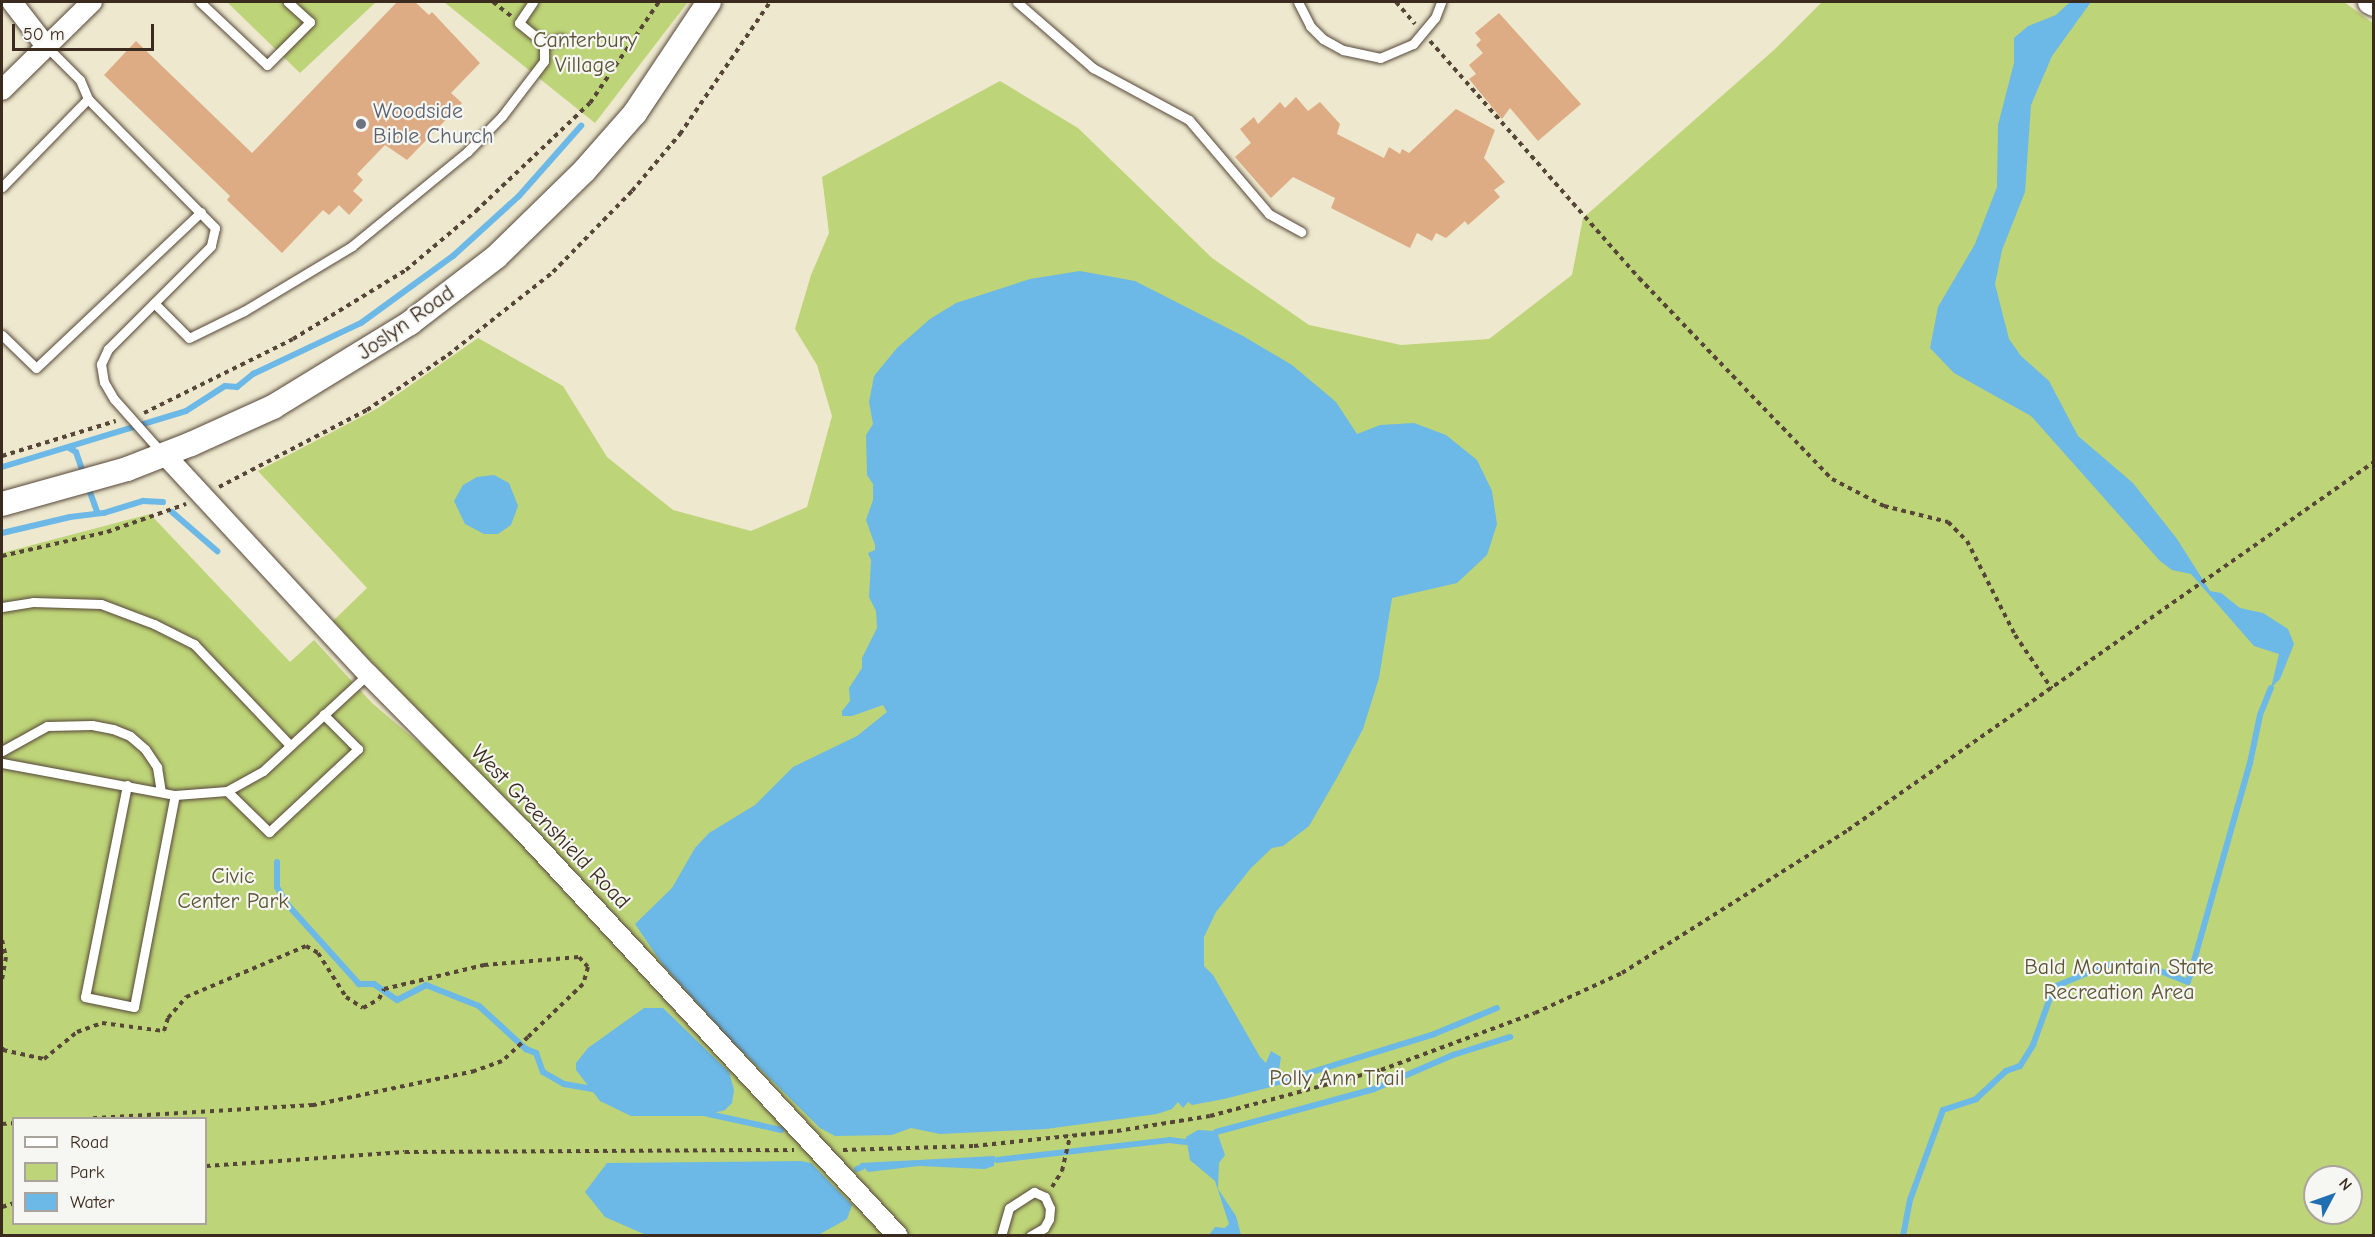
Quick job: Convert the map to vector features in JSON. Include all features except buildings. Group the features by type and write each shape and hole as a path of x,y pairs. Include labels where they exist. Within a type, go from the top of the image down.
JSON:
{"street":[{"path":"12,2 46,46"},
{"path":"2,90 92,2"},
{"name":"Joslyn Road","path":"2,504 43,495 164,454 273,407 355,360 496,257 620,131 709,2"},
{"name":"West Greenshield Road","path":"164,454 368,674 522,830 898,1236"}],"lane":[{"path":"200,2 267,65 310,22 288,2"},
{"path":"533,2 519,23 544,43"},
{"path":"1017,2 1093,69 1189,120 1269,214 1301,232"},
{"path":"1298,2 1310,26 1323,39 1342,51 1380,58 1413,44 1435,18 1441,2"},
{"path":"544,43 562,39"},
{"path":"154,303 189,338 244,311 352,246 424,190 502,116 544,61 544,43"},
{"path":"46,46 80,80 88,99 215,228 211,246 108,348 101,364 104,382 130,417 164,454"},
{"path":"2,187 88,99"},
{"path":"2,335 36,368 201,212"},
{"path":"2,607 43,602 101,604 154,624 194,644 290,745"},
{"path":"2,763 176,795 227,791 263,771 368,674"},
{"path":"227,791 269,832 358,749 323,714"},
{"path":"2,751 47,726 92,725 113,729 130,736 145,748 157,767 161,792"},
{"path":"127,785 85,997 134,1007 176,795"},
{"path":"1001,1236 1009,1208 1034,1192 1045,1197 1050,1208 1049,1219 1044,1228 1030,1236"}],"path":[{"path":"493,2 519,23"},
{"path":"2,456 154,411 293,339 406,270 484,203 590,103 659,2"},
{"path":"1396,2 1415,24"},
{"path":"1432,43 1639,278 1832,479 1884,506 1948,522 1967,541 2015,635 2052,689"},
{"path":"207,1166 405,1152 820,1150 974,1146 1070,1136 1210,1116 1296,1095 1381,1070 1535,1013 1622,973 1713,918 2052,689 2373,462"},
{"path":"2,940 6,957 2,980"},
{"path":"2,1047 3,1050 44,1059 77,1032 102,1023 164,1031 168,1018 186,997 306,946 318,953 346,997 363,1008 379,999 384,989 484,965 579,957 588,967 583,984 528,1037 502,1061 476,1071 313,1105 123,1117"},
{"path":"1045,1197 1062,1171 1070,1136"}],"green space":[{"path":"227,2 376,2 300,73"},
{"name":"Canterbury Village","path":"444,2 688,2 595,123"},
{"path":"1822,2 2344,2 2373,23 2373,1235 2,1236 2,553 150,514 290,662 314,640 372,703 464,781 784,1125 810,1125 333,621 367,588 258,471 378,408 478,338 563,386 607,457 673,510 751,531 807,507 832,416 817,365 795,329 811,275 829,233 822,177 1000,81 1078,128 1212,258 1309,325 1401,345 1489,339 1572,275 1583,218 1774,50"}],"water":[{"path":"2070,2 2091,2 2052,56 2031,105 2025,192 2002,250 1995,284 2009,339 2021,356 2049,381 2078,436 2133,483 2177,539 2210,591 2221,593 2240,608 2263,613 2288,629 2294,644 2280,679 2271,688 2279,654 2254,646 2191,574 2172,570 2160,561 2031,416 1954,373 1930,348 1938,307 1975,244 1997,187 1998,125 2014,63 2014,38 2028,26 2056,15"},
{"path":"1080,271 1135,281 1243,336 1292,365 1336,402 1357,434 1380,425 1414,423 1446,435 1477,460 1492,491 1497,524 1487,555 1457,583 1392,598 1379,678 1363,729 1338,776 1309,826 1283,846 1272,848 1251,868 1216,912 1204,937 1204,966 1213,975 1260,1057 1266,1063 1271,1051 1281,1057 1279,1070 1288,1075 1287,1083 1224,1099 1192,1105 1188,1102 1183,1108 1178,1102 1172,1109 1157,1114 1046,1129 940,1134 911,1128 892,1135 835,1136 820,1128 732,1041 663,965 635,924 672,888 695,848 709,833 755,805 793,767 857,736 887,712 883,705 852,716 842,716 842,711 850,701 849,688 862,668 862,658 877,628 876,611 869,597 871,560 868,553 875,550 875,545 866,520 873,500 873,484 867,475 866,435 873,424 869,402 874,376 897,348 930,319 956,303 1030,279"},
{"path":"494,475 509,483 518,506 511,525 498,534 484,534 465,524 454,501 463,485 477,477"},
{"path":"644,1008 663,1008 729,1072 734,1090 732,1103 725,1110 702,1116 631,1116 600,1101 576,1070 576,1063 588,1048"},
{"path":"1198,1130 1215,1131 1218,1135 1225,1155 1219,1163 1218,1189 1236,1216 1241,1235 1209,1235 1215,1227 1225,1228 1229,1224 1215,1181 1190,1160 1186,1137"},
{"path":"995,1156 994,1166 985,1169 919,1166 868,1172 860,1163"},
{"path":"801,1161 811,1163 852,1205 847,1219 820,1234 646,1235 605,1217 585,1192 607,1163"}],"waterway":[{"path":"2,467 186,411 225,386 237,387 253,374 361,323 453,256 519,196 581,126"},
{"path":"69,448 76,452 84,475"},
{"path":"87,484 97,512"},
{"path":"2,533 70,517 104,513 143,501 163,502"},
{"path":"172,512 217,551"},
{"path":"1903,1236 1910,1200 1943,1110 1976,1099 2006,1071 2020,1066 2033,1045 2054,987 2106,965 2121,964 2158,970 2188,982 2250,763 2260,715 2271,688"},
{"path":"277,862 277,887 287,904 359,984 374,984 397,1000 426,985 479,1006 526,1049 536,1053 543,1072 564,1084 598,1090"},
{"path":"1289,1079 1434,1034 1497,1008"},
{"path":"1216,1132 1374,1089 1453,1055 1510,1037"},
{"path":"704,1113 781,1130"},
{"path":"997,1160 1169,1140 1186,1142"},
{"path":"857,1169 862,1167"}],"place":[{"name":"Woodside Bible Church","path":"361,124"}],"park label":[{"name":"Civic Center Park","path":"233,888"},
{"name":"Bald Mountain State Recreation Area","path":"2119,980"},
{"name":"Polly Ann Trail","path":"1337,1079"}]}
